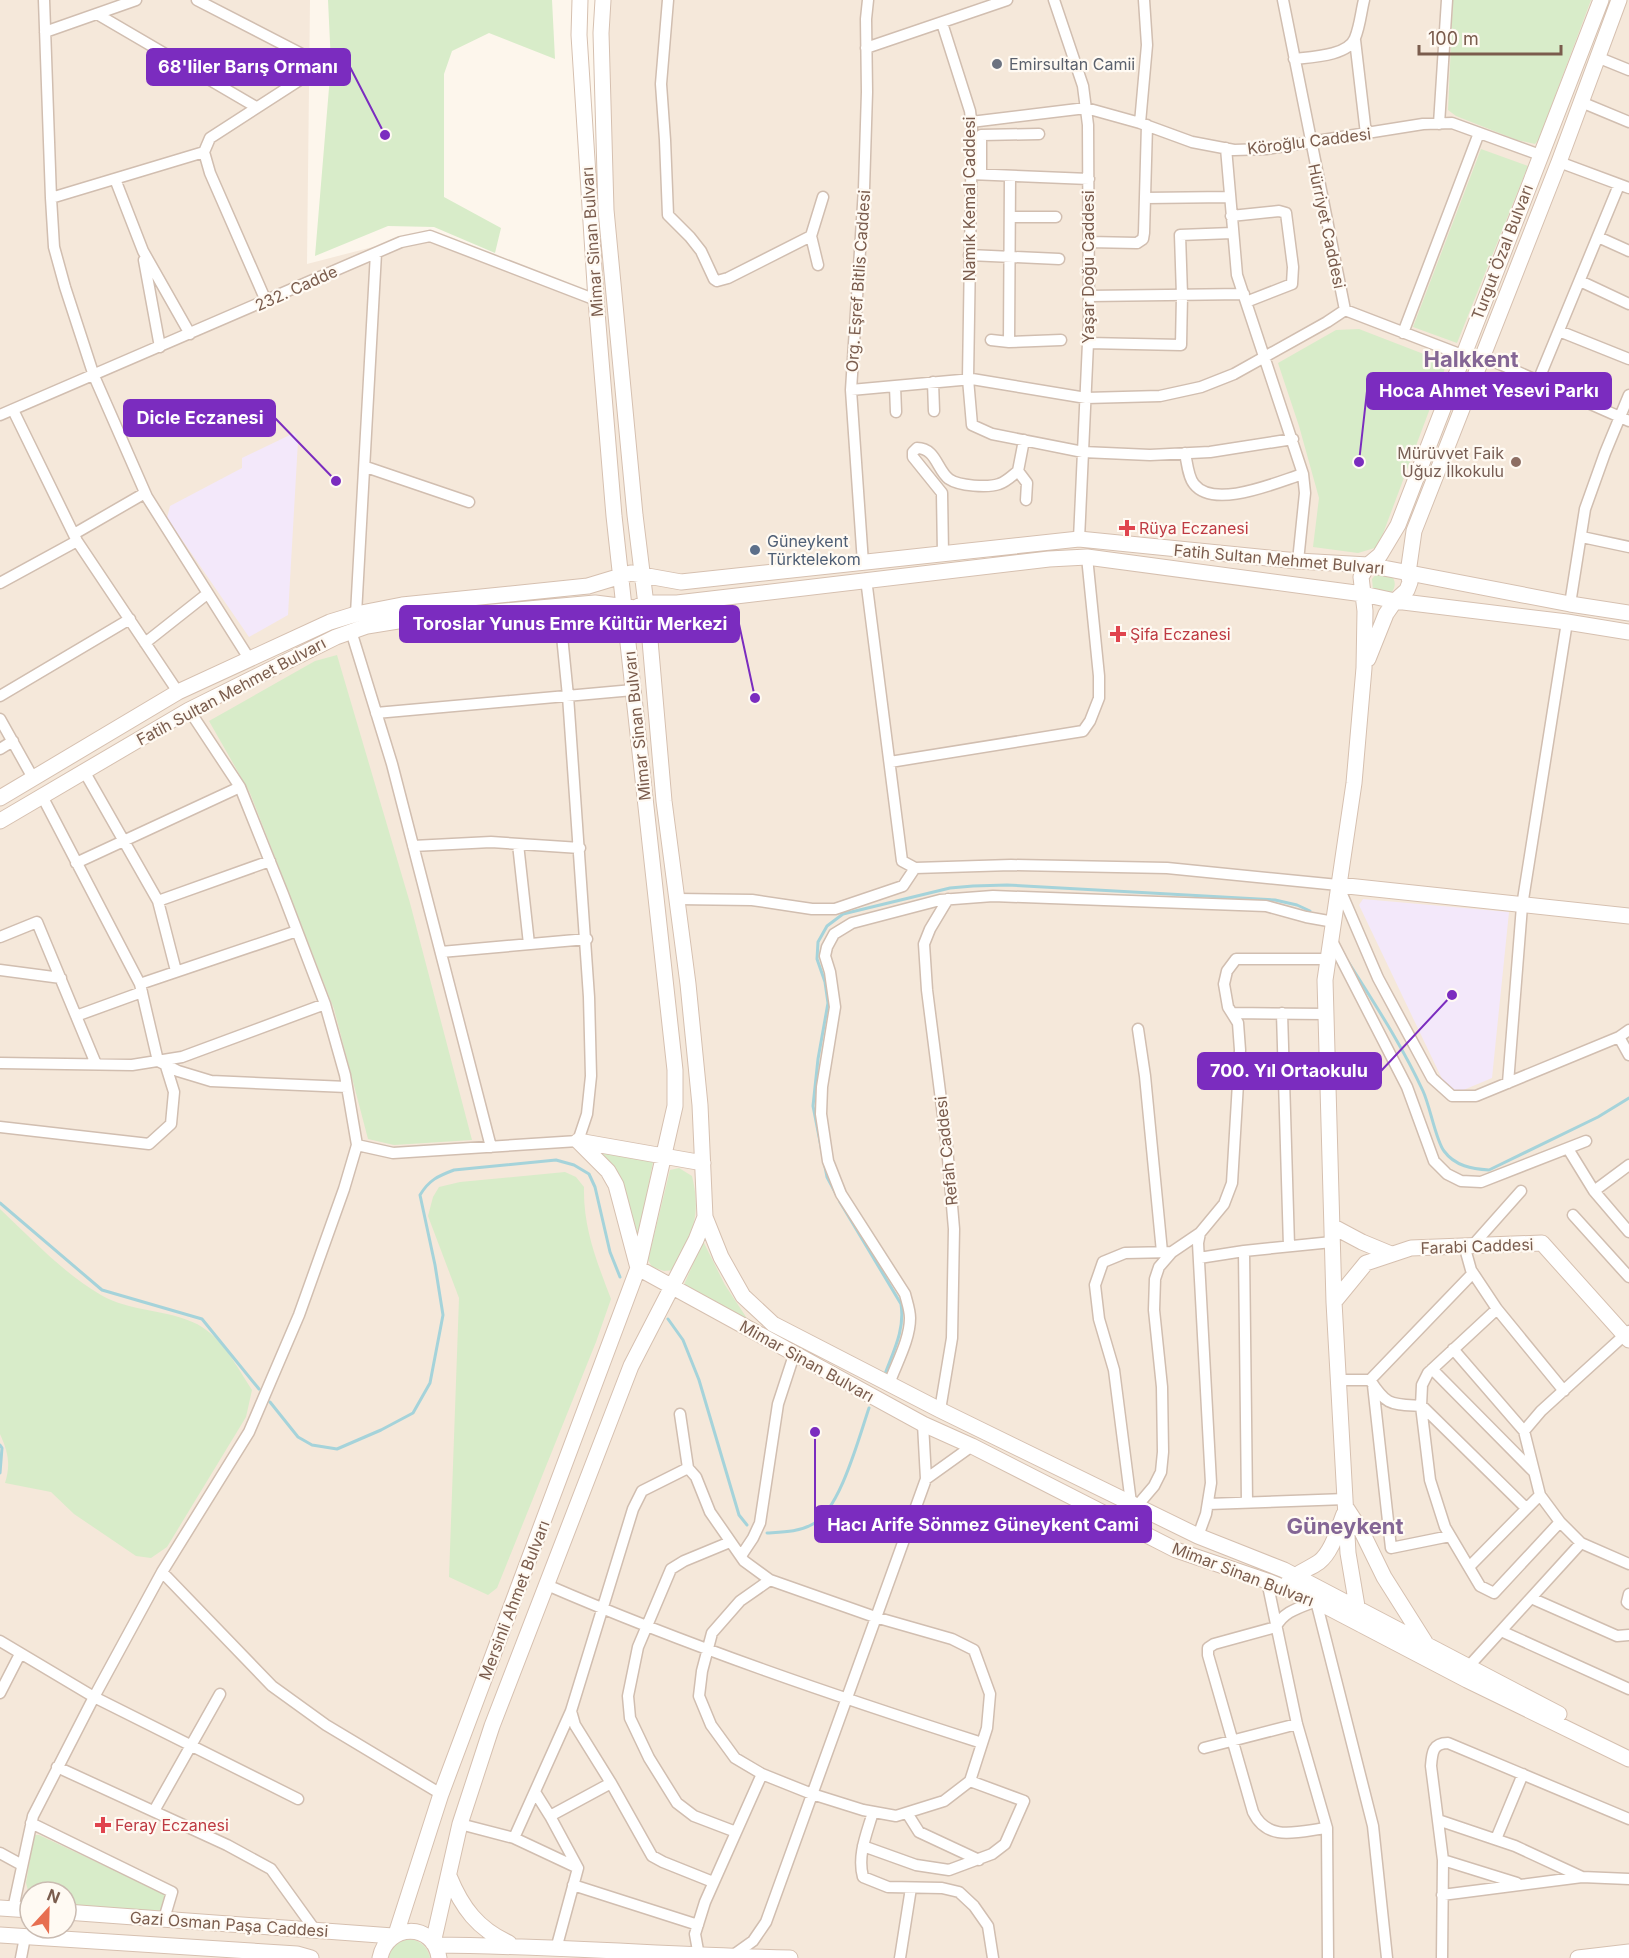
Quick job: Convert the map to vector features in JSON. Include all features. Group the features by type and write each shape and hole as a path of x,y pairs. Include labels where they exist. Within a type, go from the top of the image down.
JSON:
{"main road":[{"name":"Mimar Sinan Bulvarı","path":"580,0 579,47 596,300 621,577 675,1070 675,1106 638,1268"},
{"name":"Mimar Sinan Bulvarı","path":"603,0 606,210 664,801 699,1094 705,1217 721,1257 743,1296 773,1324 940,1410 1198,1536 1294,1576 1360,1624 1467,1680 1629,1759"},
{"name":"Turgut Özal Bulvarı","path":"1368,565 1380,555 1398,525 1601,0"},
{"name":"Turgut Özal Bulvarı","path":"1364,668 1386,614 1407,590 1410,582 1408,573 1414,531 1484,357 1597,57 1622,5"},
{"name":"Fatih Sultan Mehmet Bulvarı","path":"0,798 178,692 330,622 356,614 402,605 588,586 631,573 681,582 1078,539 1298,561 1368,565 1629,614"},
{"name":"Fatih Sultan Mehmet Bulvarı","path":"0,821 189,710 276,665 351,631 404,620 595,603 635,608 645,603 676,603 866,579 1087,557 1629,632"},
{"path":"1360,1624 1348,1553 1334,1302 1325,980 1354,783 1364,668 1361,577 1368,565"},
{"path":"1338,885 1629,916"},
{"path":"578,1141 703,1163"},
{"path":"578,1141 608,1171 616,1185 638,1268 672,1286"},
{"name":"Mimar Sinan Bulvarı","path":"705,1217 696,1240 672,1286 923,1425 972,1446 1176,1550 1283,1587 1356,1607 1629,1749"},
{"path":"1332,1226 1391,1254"},
{"name":"Farabi Caddesi","path":"1334,1302 1366,1263 1411,1248 1542,1243 1628,1335"},
{"name":"Mersinli Ahmet Bulvarı","path":"380,1958 386,1942 395,1935 441,1794 638,1268"},
{"name":"Mersinli Ahmet Bulvarı","path":"436,1949 460,1824 492,1726 631,1366 672,1286"},
{"path":"1283,1587 1294,1576 1320,1562 1329,1551 1346,1504"},
{"path":"1346,1504 1384,1577 1425,1642"},
{"path":"449,1876 464,1906 480,1926 491,1935 514,1946"},
{"name":"Gazi Osman Paşa Caddesi","path":"78,1913 395,1935 412,1931 421,1933 436,1949"},
{"name":"Gazi Osman Paşa Caddesi","path":"0,1935 18,1936"},
{"name":"Gazi Osman Paşa Caddesi","path":"78,1940 297,1954 311,1958"},
{"path":"436,1949 514,1946 699,1956 789,1958"},
{"path":"1578,1958 1629,1952"}],"street":[{"path":"44,0 54,247 65,287 94,376 146,493 250,660"},
{"path":"45,32 136,0"},
{"path":"196,0 323,65 210,138 204,152 210,174 266,301"},
{"path":"668,0 661,84 666,140 668,215 701,251 717,281 728,278 812,236"},
{"name":"Org. Eşref Bitlis Caddesi","path":"863,563 851,390 864,189 868,0"},
{"path":"866,48 1007,0"},
{"name":"Yaşar Doğu Caddesi","path":"1054,0 1083,86 1088,125 1088,343 1078,539"},
{"path":"1089,242 1137,243 1143,239 1147,45 1144,0"},
{"name":"Hürriyet Caddesi","path":"1283,0 1345,310"},
{"path":"1364,0 1355,40 1366,134"},
{"path":"1439,124 1447,0"},
{"path":"98,14 256,107"},
{"name":"Namık Kemal Caddesi","path":"942,23 970,111 976,174 969,255 968,380 972,425 992,434 1024,440"},
{"path":"1294,59 1331,54 1345,49 1355,40"},
{"path":"1597,57 1629,70"},
{"path":"1581,102 1629,122"},
{"name":"Köroğlu Caddesi","path":"971,122 1086,108 1144,124 1192,141 1226,148 1266,149 1452,123 1540,155"},
{"path":"1012,134 1013,116"},
{"path":"1403,333 1479,133"},
{"path":"1039,135 981,135 976,174 1089,179"},
{"path":"1226,148 1237,275 1303,474 1305,493 1298,561"},
{"path":"51,198 204,152"},
{"path":"1538,381 1598,237 1624,186 1559,162"},
{"path":"1009,342 1011,176"},
{"path":"115,179 143,251 190,334"},
{"path":"818,266 812,236 822,197"},
{"path":"1145,198 1229,197"},
{"path":"1089,296 1182,295 1245,298 1292,284 1293,267 1286,213 1279,211 1231,216"},
{"path":"1010,217 1056,217"},
{"path":"1088,343 1181,345 1180,235 1232,233"},
{"name":"232. Cadde","path":"0,416 376,252 401,242 430,236 596,300"},
{"path":"1598,237 1629,251"},
{"path":"143,251 160,347"},
{"path":"356,614 366,467 376,252"},
{"path":"969,255 1059,259"},
{"path":"1580,281 1629,304"},
{"path":"851,390 968,380 1086,398 1160,396 1201,387 1234,374 1345,310 1462,355"},
{"path":"1559,331 1629,359"},
{"path":"991,340 1009,342 1061,340"},
{"path":"1484,357 1624,419"},
{"path":"933,382 934,411"},
{"path":"895,386 896,412"},
{"path":"1570,604 1586,509 1605,453 1624,419 1629,395"},
{"path":"13,410 76,537 178,692"},
{"path":"943,554 942,493 913,457 917,448 930,453 949,478 967,486 999,484 1018,471 1024,440 1083,452 1150,455 1210,452 1293,439"},
{"path":"1185,453 1192,482 1202,492 1216,495 1238,494 1303,474"},
{"path":"366,467 469,502"},
{"path":"1018,471 1027,483 1026,500"},
{"path":"0,583 146,493"},
{"path":"1582,537 1629,547"},
{"path":"890,762 1083,731 1090,721 1099,698 1100,676 1087,557"},
{"path":"866,579 902,861 915,868 1011,865 1167,868 1338,885 1378,978 1432,1078 1452,1096 1476,1096 1619,1037 1629,1030"},
{"path":"145,643 207,594"},
{"path":"357,1145 393,1153 578,1141 586,1114 591,1076 580,848 560,606"},
{"path":"0,696 130,620"},
{"path":"1508,1083 1522,906 1567,622"},
{"path":"351,631 413,846 491,1147"},
{"path":"376,713 633,690"},
{"path":"6,1908 22,1865 31,1823 57,1767 162,1572 249,1432 298,1315 344,1189 357,1145 347,1087 325,1004 270,861 240,788 189,710"},
{"path":"0,718 33,778"},
{"path":"0,749 12,741"},
{"path":"84,771 158,901 176,971"},
{"path":"76,862 240,788"},
{"path":"0,1127 149,1144 171,1124 174,1092 141,988 42,796"},
{"path":"413,846 491,842 580,848"},
{"path":"518,844 530,944"},
{"path":"158,901 270,861"},
{"path":"676,899 752,900 812,909 835,909 903,886 915,868"},
{"path":"889,1384 908,1334 910,1318 905,1294 841,1194 828,1161 822,1114 822,1087 835,1007 830,972 825,956 826,947 834,934 852,923 948,899 993,896 1266,906 1306,917 1334,921"},
{"name":"Refah Caddesi","path":"940,1410 952,1338 954,1229 924,944 948,899"},
{"path":"0,938 38,922 96,1064"},
{"path":"76,1016 176,971 297,932"},
{"path":"441,952 586,939"},
{"path":"1331,939 1407,1087 1434,1161 1447,1174 1461,1181 1481,1182 1586,1141"},
{"path":"1134,1504 1114,1370 1099,1319 1095,1285 1103,1262 1125,1253 1167,1252 1200,1233 1224,1204 1232,1183 1240,1050 1238,1023 1228,1007 1224,984 1227,970 1236,959 1328,959"},
{"path":"0,970 61,978"},
{"path":"0,1063 132,1065 163,1062 182,1058 325,1004"},
{"path":"1232,1013 1326,1014"},
{"path":"1282,1013 1289,1246"},
{"path":"1134,1504 1154,1486 1161,1472 1162,1387 1154,1310 1155,1279 1167,1252 1138,1029"},
{"path":"1619,1037 1629,1055"},
{"path":"163,1062 178,1071 212,1081 347,1087"},
{"path":"1570,1152 1594,1191 1629,1232"},
{"path":"1594,1191 1629,1165"},
{"path":"1521,1191 1469,1245 1473,1273 1497,1309 1564,1391"},
{"path":"1573,1215 1629,1276"},
{"path":"1198,1536 1206,1514 1211,1484 1198,1243 1200,1233"},
{"path":"1199,1258 1332,1242"},
{"path":"1244,1251 1247,1502"},
{"path":"1450,1536 1391,1548 1372,1382 1473,1273"},
{"path":"1497,1309 1432,1369 1422,1385 1420,1405 1430,1480 1450,1536 1480,1586 1494,1593 1560,1522"},
{"path":"1524,1431 1541,1411 1628,1335"},
{"path":"1454,1349 1524,1431 1540,1495 1560,1522 1581,1543 1629,1564"},
{"path":"741,1556 760,1523 778,1404 794,1355"},
{"path":"1432,1369 1534,1472"},
{"path":"1339,1380 1372,1382"},
{"path":"1372,1382 1385,1400 1394,1404 1420,1405 1526,1508"},
{"path":"680,1414 688,1468 696,1477 710,1512 741,1556 770,1580 875,1617 952,1639 974,1650 990,1694 987,1728 970,1781 944,1801 896,1816 873,1812 812,1794 762,1774 735,1758 711,1725 699,1696 702,1671 712,1633 740,1601 770,1580"},
{"path":"731,1956 753,1941 766,1922 926,1479 923,1425"},
{"path":"926,1479 972,1446"},
{"path":"514,1838 571,1711 633,1509 642,1491 688,1468"},
{"path":"1469,1567 1540,1495"},
{"path":"1208,1504 1247,1502 1346,1504"},
{"path":"730,1542 684,1561 671,1569 638,1647 628,1696 630,1718 649,1758 677,1803 694,1816 736,1832"},
{"path":"1469,1666 1581,1543"},
{"path":"162,1572 272,1686 326,1725 441,1794"},
{"path":"1267,1581 1297,1724 1327,1828 1328,1958"},
{"path":"546,1585 708,1649 846,1699 982,1743"},
{"path":"1629,1594 1627,1602 1629,1604"},
{"path":"1276,1627 1279,1620 1290,1612 1323,1597 1372,1826 1387,1958"},
{"path":"1531,1598 1617,1636 1629,1635"},
{"path":"1276,1627 1214,1644 1208,1648 1208,1655 1253,1812 1258,1822 1267,1829 1280,1833 1327,1828"},
{"path":"1501,1631 1629,1689"},
{"path":"0,1641 94,1697 298,1799"},
{"path":"0,1694 20,1654"},
{"path":"154,1811 220,1694"},
{"path":"571,1711 575,1725 652,1856 713,1882"},
{"path":"1204,1748 1297,1724"},
{"path":"1442,1958 1443,1860 1431,1766 1435,1746 1448,1743 1629,1819"},
{"path":"57,1767 227,1845 271,1869 315,1930"},
{"path":"699,1956 695,1934 698,1925 713,1882 762,1774"},
{"path":"1496,1839 1523,1774"},
{"path":"863,1846 916,1864 950,1870 992,1854 1005,1844 1024,1801 970,1781"},
{"path":"550,1816 611,1783"},
{"path":"535,1792 578,1868 556,1948"},
{"path":"873,1812 863,1846 861,1867 863,1877 888,1887 942,1888 959,1892 974,1906 988,1926 993,1958"},
{"path":"907,1813 919,1832 979,1860"},
{"path":"1438,1820 1515,1846 1582,1877"},
{"path":"31,1823 172,1892 164,1919"},
{"path":"460,1824 514,1838 578,1868"},
{"path":"0,1852 22,1865"},
{"path":"1443,1860 1523,1885"},
{"path":"1442,1895 1582,1877 1629,1879"},
{"path":"573,1885 698,1925"},
{"path":"900,1958 911,1888"},
{"path":"21,1958 24,1940"},
{"path":"753,1941 768,1957"}],"shaded area":[{"path":"0,0 310,0 307,264 423,234 593,292 608,0 1629,0 1629,1958 0,1958"},
{"path":"294,433 298,441 288,615 249,637 167,518 170,506 242,468 242,458"},
{"path":"1363,899 1509,912 1492,1078 1461,1091 1452,1091 1444,1083 1359,905"}],"green space":[{"path":"328,0 552,0 555,59 489,33 452,51 444,74 444,197 501,228 495,253 434,227 388,226 315,256 331,64"},
{"path":"1453,0 1591,0 1539,139 1535,144 1517,140 1456,116 1448,110"},
{"path":"1481,149 1528,166 1457,343 1413,327"},
{"path":"1359,329 1447,363 1378,547 1358,553 1313,547 1319,498 1278,363 1336,330"},
{"path":"1377,573 1393,577 1395,586 1391,593 1373,590 1372,579"},
{"path":"337,655 410,903 472,1140 394,1145 368,1139 334,1009 250,793 209,721 315,661"},
{"path":"596,1148 654,1157 638,1239"},
{"path":"679,1168 692,1176 696,1203 695,1215 690,1236 675,1270 664,1271 652,1267 648,1260 670,1170"},
{"path":"565,1172 576,1177 584,1187 588,1231 611,1299 596,1342 497,1588 488,1595 449,1577 459,1298 428,1216 433,1197 439,1187 460,1182"},
{"path":"0,1209 61,1266 101,1295 124,1305 185,1319 206,1330 228,1353 252,1390 246,1417 167,1547 151,1558 136,1556 74,1514 51,1492 5,1483 8,1458 0,1434"},
{"path":"703,1241 725,1285 750,1323 683,1287"},
{"path":"34,1835 39,1835 167,1895 160,1911 78,1907 78,1880 26,1880"},
{"path":"410,1939 423,1945 430,1958 389,1958 396,1945"}],"waterway":[{"path":"836,1194 827,1177 813,1106 818,1059 828,1003 825,982 817,959 818,942 827,926 843,914 950,888 1007,885 1275,900 1297,905 1310,911"},
{"path":"1347,960 1415,1074 1426,1097 1441,1146 1448,1156 1459,1163 1470,1168 1489,1170 1598,1117 1629,1098"},
{"path":"270,1402 298,1437 312,1445 337,1449 413,1413 430,1383 443,1315 420,1195 434,1179 454,1170 556,1160 574,1165 589,1174 595,1187 610,1252 620,1277"},
{"path":"840,1202 901,1304 900,1331 885,1374"},
{"path":"0,1203 102,1290 202,1319 259,1389"},
{"path":"668,1319 683,1340 699,1380 739,1515 747,1525"},
{"path":"767,1533 802,1529 823,1516 840,1489 869,1408"},
{"path":"0,1445 2,1448 0,1473"}],"place":[{"name":"Emirsultan Camii","path":"997,64"},
{"name":"68'liler Barış Ormanı","path":"385,135"},
{"name":"Hoca Ahmet Yesevi Parkı","path":"1359,462"},
{"name":"Mürüvvet Faik Uğuz İlkokulu","path":"1516,462"},
{"name":"Dicle Eczanesi","path":"336,481"},
{"name":"Rüya Eczanesi","path":"1127,528"},
{"name":"Güneykent Türktelekom","path":"755,550"},
{"name":"Şifa Eczanesi","path":"1118,634"},
{"name":"Toroslar Yunus Emre Kültür Merkezi","path":"755,698"},
{"name":"700. Yıl Ortaokulu","path":"1452,995"},
{"name":"Hacı Arife Sönmez Güneykent Cami","path":"815,1432"},
{"name":"Feray Eczanesi","path":"103,1825"}],"district":[{"name":"Halkkent","path":"1471,359"},
{"name":"Güneykent","path":"1345,1526"}]}
